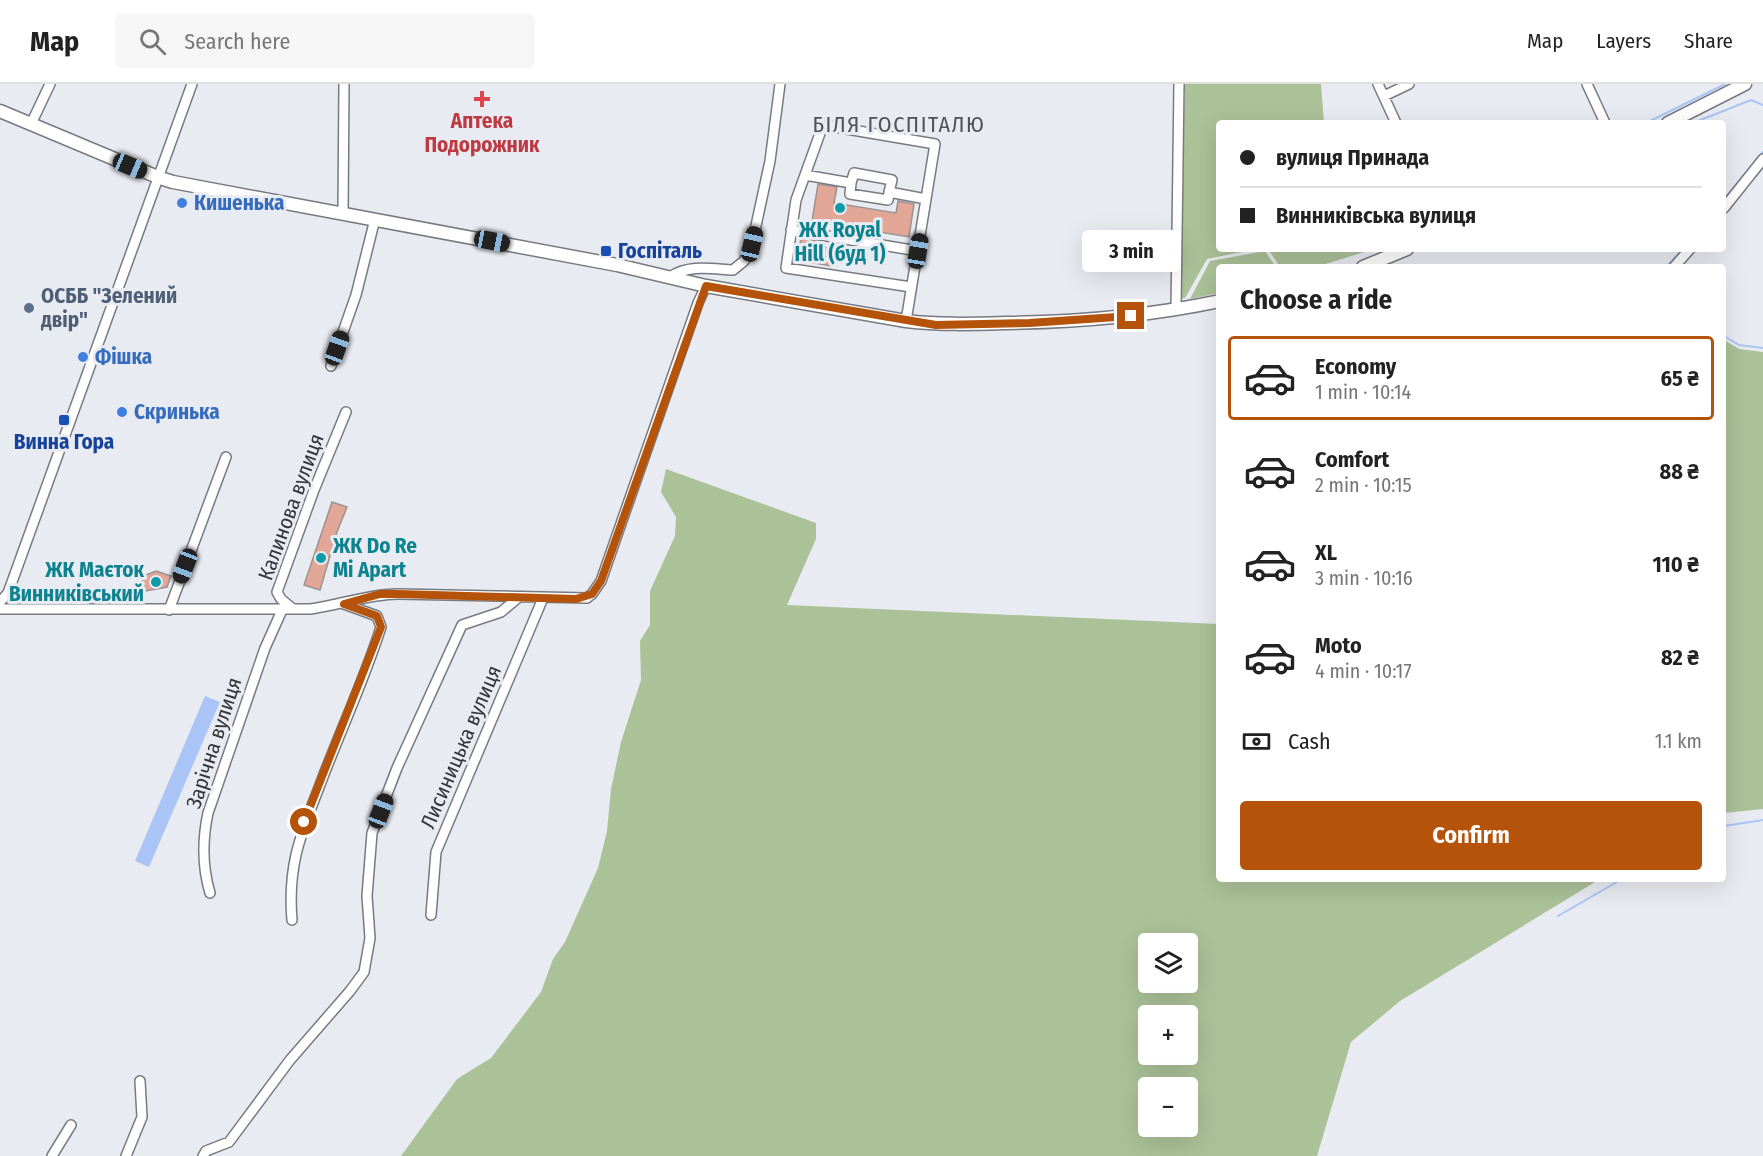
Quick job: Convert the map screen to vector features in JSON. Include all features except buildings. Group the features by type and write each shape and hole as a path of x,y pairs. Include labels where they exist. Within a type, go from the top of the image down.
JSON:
{"main road":[{"path":"1674,120 1745,84"},
{"path":"0,111 160,178 667,276 706,286 906,321 936,325 1111,319 1216,302"},
{"path":"1370,264 1400,252"}],"street":[{"path":"31,124 50,84"},
{"path":"0,602 8,593 160,178 192,84"},
{"path":"343,214 344,84"},
{"path":"667,276 693,268 733,270 744,261 752,244 770,160 780,84"},
{"path":"1176,310 1179,84"},
{"path":"1378,84 1395,120"},
{"path":"1384,96 1409,84"},
{"path":"1587,84 1604,120"},
{"path":"906,321 935,144 823,125 796,200 786,268 911,287"},
{"path":"1726,205 1763,159"},
{"path":"854,173 892,180 890,192 888,201 850,194 854,173"},
{"path":"805,175 852,183"},
{"path":"890,192 926,199"},
{"path":"331,366 356,295 375,219"},
{"path":"791,230 918,251"},
{"path":"1677,264 1687,252"},
{"path":"0,609 311,609 344,604 380,594 586,598 597,588 706,286"},
{"name":"Калинова вулиця","path":"293,609 281,599 277,592 314,490 346,412"},
{"path":"168,610 226,457"},
{"path":"203,1156 206,1151 224,1146 234,1136 290,1060 350,992 364,972 370,938 368,896 372,833 397,768 462,625 501,612 519,597"},
{"name":"Лисиницька вулиця","path":"431,915 436,852 543,598"},
{"path":"292,920 291,879 296,848 309,809 381,627 377,616 344,604"},
{"name":"Зарічна вулиця","path":"210,893 203,854 208,813 265,648 283,608"},
{"path":"126,1156 142,1117 140,1081"},
{"path":"52,1156 71,1125"}],"green space":[{"path":"1185,84 1321,84 1324,120 1216,120 1216,252 1241,252 1207,259 1185,298 1179,299"},
{"path":"1266,252 1274,264 1216,264 1216,294 1190,299 1210,261"},
{"path":"1270,252 1364,252 1326,264 1278,264"},
{"path":"1726,341 1739,349 1763,352 1763,809 1726,813"},
{"path":"666,469 816,523 816,539 787,605 1216,624 1216,882 1595,882 1400,1001 1351,1042 1317,1156 401,1156 457,1079 491,1058 541,992 553,959 565,942 598,868 607,831 611,789 621,742 641,680 640,641 650,625 650,591 675,536 676,517 661,492"}],"water":[{"path":"205,696 220,702 149,867 135,861"}],"waterway":[{"path":"1652,120 1725,84"},
{"path":"1701,120 1751,100 1763,105"},
{"path":"1726,197 1763,152"},
{"path":"1380,254 1384,252"},
{"path":"1669,264 1680,252"},
{"path":"1726,337 1739,345 1763,348"},
{"path":"1726,826 1763,820"},
{"path":"1558,916 1617,882"}],"place":[{"name":"Аптека Подорожник","path":"482,99"},
{"name":"Кишенька","path":"182,203"},
{"name":"ЖК Royal Hill (буд 1)","path":"840,208"},
{"name":"Госпіталь","path":"606,251"},
{"name":"ОСББ \"Зелений двір\"","path":"29,308"},
{"name":"Фішка","path":"83,357"},
{"name":"Скринька","path":"122,412"},
{"name":"Винна Гора","path":"64,420"},
{"name":"ЖК Do Re Mi Apart","path":"321,558"},
{"name":"ЖК Маєток Винниківський","path":"156,582"}],"district":[{"name":"БІЛЯ ГОСПІТАЛЮ","path":"899,124"}],"route":[{"path":"304,822 381,627 381,621 377,616 344,604 380,594 576,599 586,598 592,594 601,581 698,303 706,286 936,325 1029,323 1131,316"}]}
